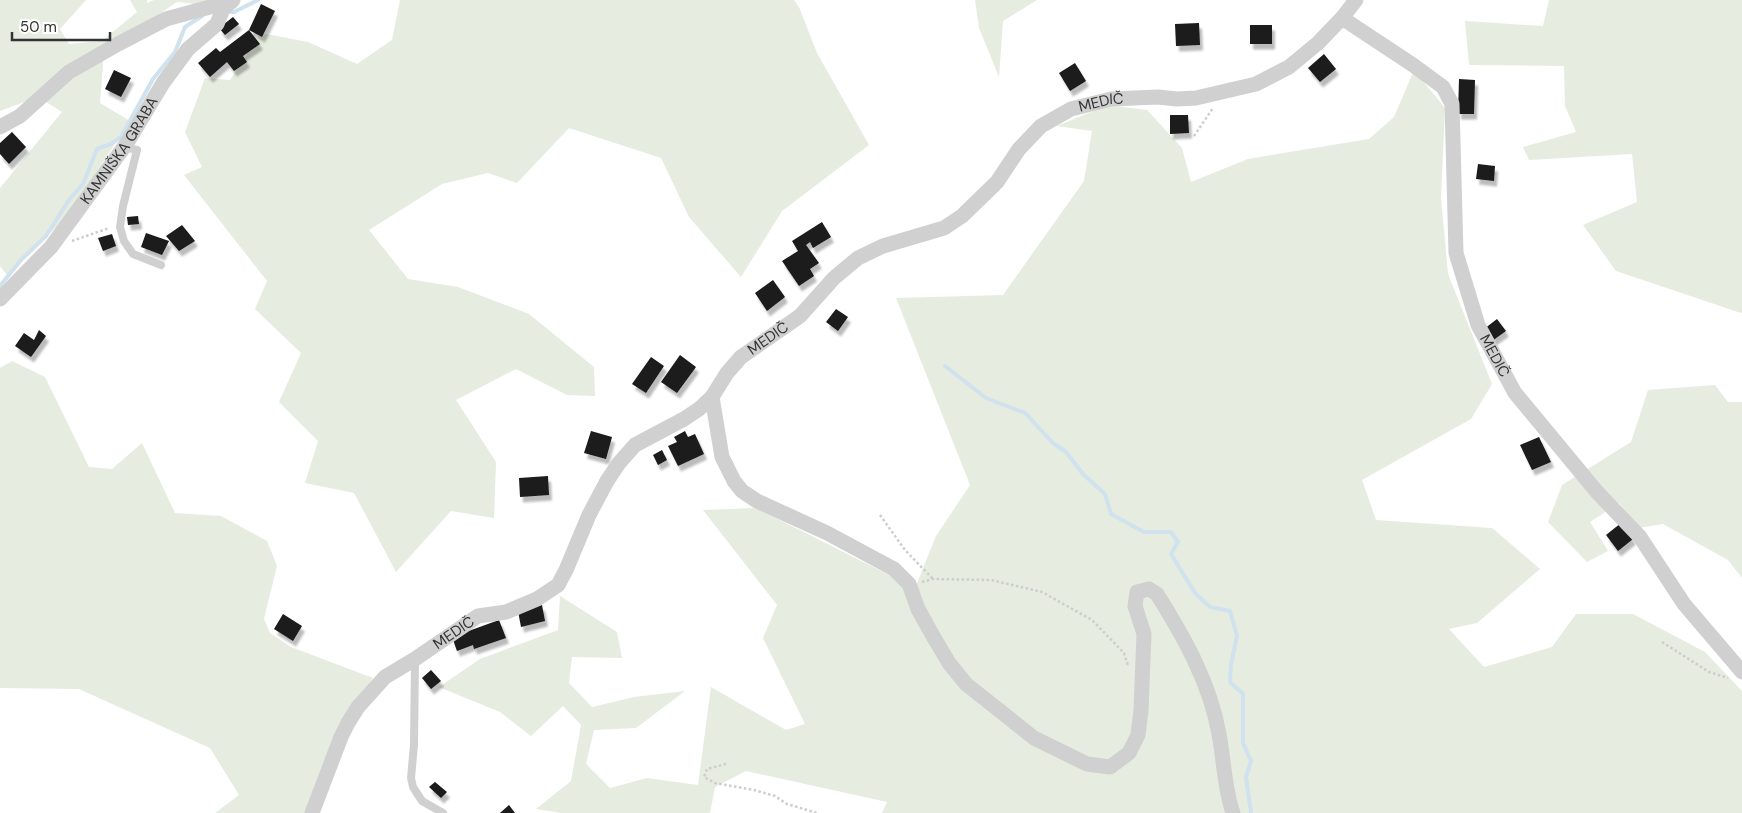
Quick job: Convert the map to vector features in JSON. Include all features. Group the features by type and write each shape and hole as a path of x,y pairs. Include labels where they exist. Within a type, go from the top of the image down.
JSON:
{"street":[{"name":"MEDIČ","path":"312,813 341,738 358,707 385,677 478,616 506,612 537,598 558,585 589,515 608,480 619,463 635,445 684,419 712,397 727,372 741,357 800,316 834,278 858,258 883,246 944,228 962,216 997,182 1019,150 1041,126 1071,109 1111,99 1196,98 1256,84 1289,67 1318,43 1356,0"},
{"name":"KAMNIŠKA GRABA","path":"0,299 51,247 125,146 163,83 188,49 217,24 230,3"},
{"path":"0,127 20,116 68,72 118,44 166,19 230,3"},
{"name":"MEDIČ","path":"1342,18 1443,87 1452,104 1456,253 1478,325 1515,393 1597,492 1640,537 1684,604 1738,676"},
{"path":"712,397 722,457 742,492 757,501 827,533 894,569 910,584 918,609 933,636 949,663 966,684 1034,738 1087,764 1110,767 1129,753 1138,735 1144,634 1135,606 1138,592 1150,590 1157,594 1186,642 1210,698 1219,733 1228,798 1233,813"}],"lane":[{"path":"125,146 137,150 120,224 124,241 134,254 161,265"},
{"path":"415,659 414,745 411,778 413,787 422,801 443,813"}],"path":[{"path":"1194,136 1225,91"},
{"path":"51,247 74,241 120,224"},
{"path":"880,515 904,550 933,579"},
{"path":"910,584 933,579 991,580 1042,592 1092,620 1124,653 1132,680 1141,688"},
{"path":"1662,642 1709,672 1738,676"},
{"path":"726,764 707,769 704,777 715,783 775,796 787,804 817,813"}],"shaded area":[{"path":"0,0 86,0 60,29 69,44 102,41 137,12 130,0 147,0 147,3 154,0 220,0 213,6 177,2 104,51 100,103 130,121 67,217 7,275 0,266 0,188 62,112 38,97 0,111"},
{"path":"400,0 794,0 799,7 817,53 869,145 782,211 741,277 689,217 661,158 569,128 517,183 488,173 442,184 369,230 408,279 458,287 529,314 594,367 595,396 567,395 516,369 456,400 496,462 494,518 451,511 396,572 354,493 305,483 318,441 279,402 301,353 255,309 267,281 184,175 202,167 185,132 205,78 230,80 261,33 308,42 357,64 392,40"},
{"path":"975,0 1037,0 1003,21 999,77 979,28"},
{"path":"1549,0 1742,0 1742,313 1616,271 1583,225 1637,202 1632,154 1529,160 1523,147 1576,132 1565,106 1564,66 1469,65 1465,21 1543,26"},
{"path":"1414,70 1445,108 1441,198 1448,274 1492,384 1471,419 1362,480 1376,520 1492,528 1540,569 1477,623 1449,629 1484,667 1552,647 1576,614 1633,614 1705,652 1742,691 1742,813 882,813 887,802 746,771 715,787 710,813 561,813 536,809 571,781 581,725 563,706 531,736 500,712 439,687 480,659 558,630 560,596 617,632 622,658 572,657 569,683 592,707 634,697 685,691 636,728 594,730 586,764 610,788 647,778 698,785 711,687 786,730 805,724 763,638 777,605 703,510 756,508 915,588 936,536 970,485 896,298 1003,295 1084,181 1092,131 1057,126 1108,105 1147,110 1182,148 1191,182 1248,159 1369,139 1394,117"},
{"path":"12,361 45,377 89,467 112,469 142,443 175,513 221,516 267,541 277,566 264,619 270,633 291,647 373,678 331,743 319,813 215,813 239,795 210,748 79,689 0,688 0,368"},
{"path":"1715,385 1728,402 1742,402 1742,578 1728,560 1663,524 1638,528 1619,503 1590,522 1608,551 1587,562 1548,522 1562,485 1631,442 1648,390"}],"building":[{"path":"261,4 275,11 262,37 249,30"},
{"path":"233,17 239,24 225,35 219,28"},
{"path":"1199,23 1200,45 1176,46 1175,24"},
{"path":"1250,25 1272,25 1272,44 1250,44"},
{"path":"249,30 260,44 243,56 247,62 234,71 227,62 210,77 198,63 216,48 220,52"},
{"path":"1324,54 1336,69 1320,82 1308,68"},
{"path":"1075,63 1086,81 1070,91 1059,73"},
{"path":"114,70 131,78 121,97 105,89"},
{"path":"1459,79 1475,80 1474,114 1458,114"},
{"path":"1170,115 1188,115 1189,133 1170,134"},
{"path":"12,132 26,147 9,164 0,154 0,143"},
{"path":"1478,164 1495,166 1494,181 1476,179"},
{"path":"138,216 139,224 128,225 127,217"},
{"path":"822,222 831,237 813,248 810,242 806,245 819,263 810,269 814,276 799,286 782,261 798,251 792,241"},
{"path":"182,225 195,241 179,251 166,236"},
{"path":"146,233 169,241 162,255 141,247"},
{"path":"112,234 116,246 103,251 98,238"},
{"path":"773,280 785,297 767,311 755,293"},
{"path":"836,309 848,317 838,331 826,322"},
{"path":"1497,319 1506,331 1492,341 1484,329"},
{"path":"39,330 46,336 31,357 15,346 24,333 34,340"},
{"path":"680,355 696,367 677,393 661,382"},
{"path":"651,357 664,366 646,393 632,384"},
{"path":"591,431 612,437 606,459 584,453"},
{"path":"685,431 688,437 695,434 704,454 678,466 668,446 677,442 674,437"},
{"path":"1539,437 1551,462 1532,470 1520,445"},
{"path":"662,450 667,460 658,465 653,455"},
{"path":"548,476 549,495 520,497 519,478"},
{"path":"1621,523 1633,539 1618,551 1606,535"},
{"path":"542,605 545,621 521,627 518,611"},
{"path":"283,614 302,626 293,641 274,629"},
{"path":"499,620 506,638 474,649 473,645 457,651 452,637"},
{"path":"431,670 441,681 431,689 422,678"},
{"path":"435,782 447,792 441,798 429,787"},
{"path":"509,805 515,813 500,813"}],"waterway":[{"path":"226,12 234,12 258,0"},
{"path":"0,286 21,260 46,236 69,200 83,184 97,149 111,144 121,137 153,79 175,52 185,27 202,16"},
{"path":"945,366 986,398 1025,413 1053,443 1066,452 1083,474 1105,494 1111,514 1144,532 1171,532 1178,542 1171,554 1195,593 1210,607 1230,611 1237,636 1231,664 1230,682 1243,694 1243,743 1251,761 1246,777 1251,813"}]}
